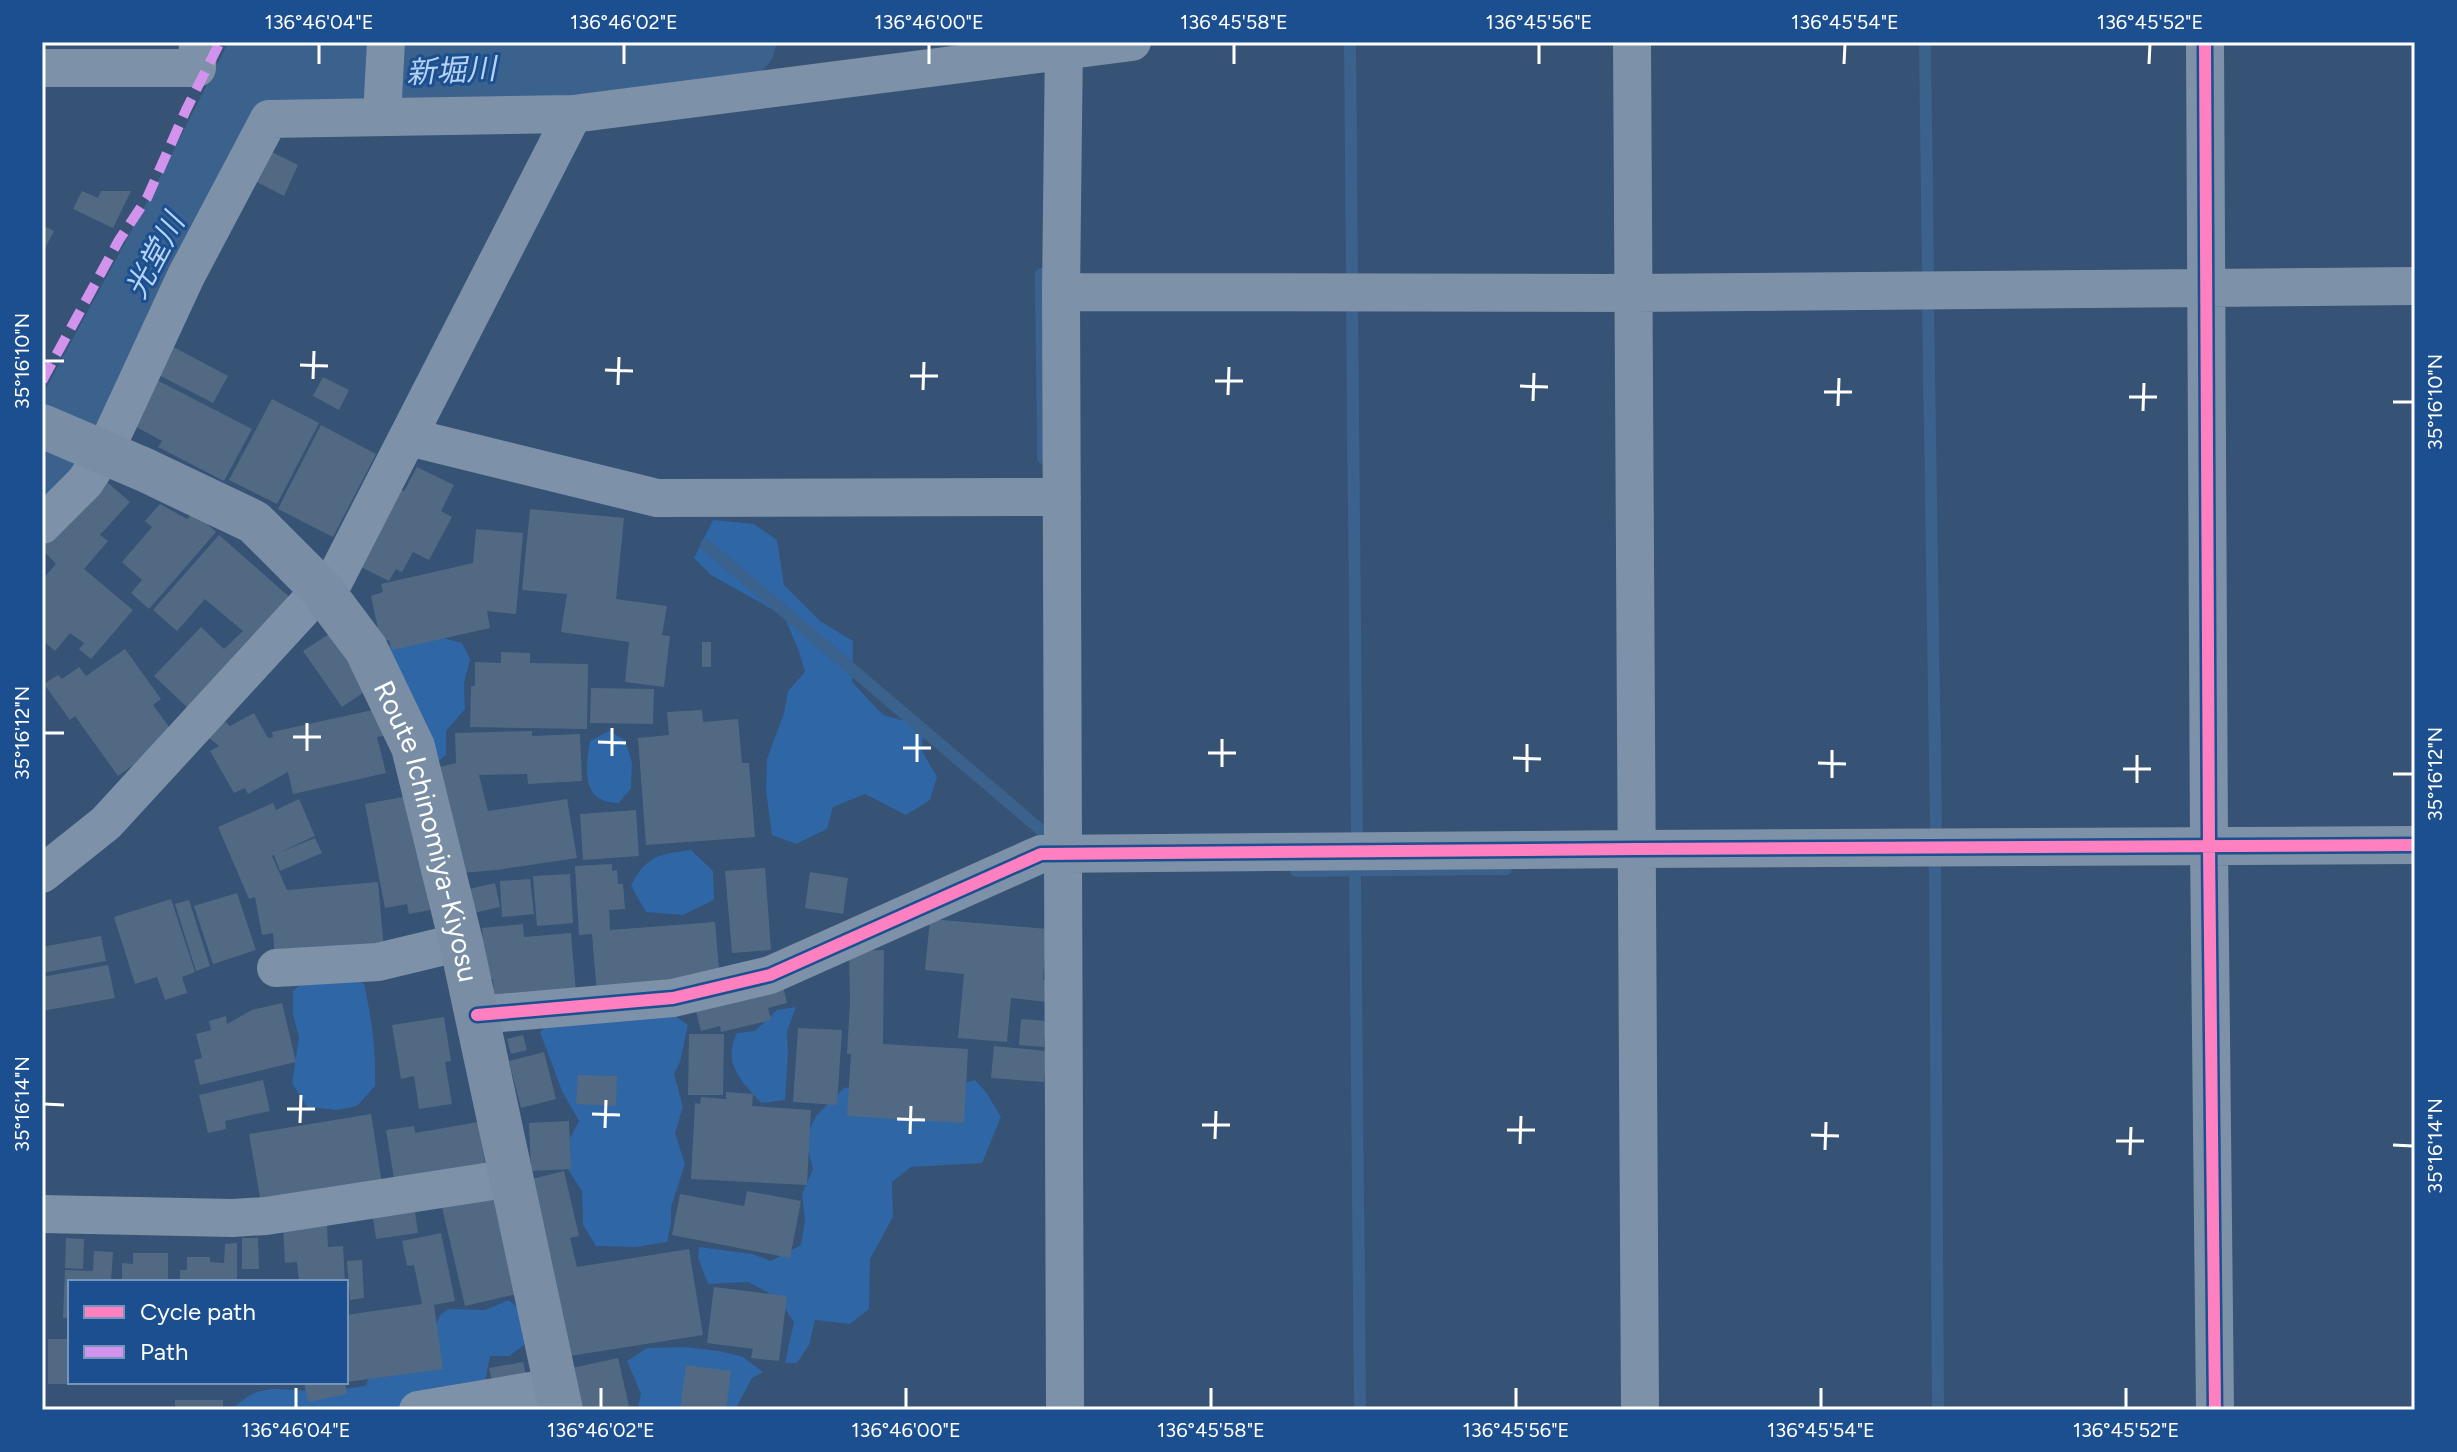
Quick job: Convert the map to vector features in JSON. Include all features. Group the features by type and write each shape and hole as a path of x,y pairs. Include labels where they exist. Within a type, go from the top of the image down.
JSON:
{"main road":[{"name":"Route Ichinomiya-Kiyosu","path":"42,426 145,470 254,522 321,589 366,649 413,747 461,942 558,1398"}],"street":[{"path":"382,116 386,42"},
{"path":"42,525 85,482 186,276 269,119 573,114 1064,47 1132,42"},
{"path":"1632,42 1640,1410"},
{"path":"2205,42 2215,1410"},
{"path":"1064,47 1061,292 1065,1410"},
{"path":"42,68 200,60"},
{"path":"42,874 106,823 321,589 334,581 573,114"},
{"path":"1061,292 1632,293 2415,286"},
{"path":"409,437 657,498 1062,497"},
{"path":"477,1015 673,998 770,975 1041,854 2415,845"},
{"path":"276,968 378,962 461,942"},
{"path":"42,1214 266,1216 511,1178"},
{"path":"418,1410 558,1398"}],"shaded area":[{"path":"713,520 754,524 777,540 784,585 820,621 853,641 852,682 883,715 923,726 922,751 937,777 930,800 906,815 865,794 833,807 827,829 796,844 772,835 766,791 767,759 784,713 788,691 805,672 784,616 711,575 694,558"},
{"path":"432,635 462,643 470,659 464,683 465,709 446,731 446,755 427,770 383,648 408,637"},
{"path":"609,731 625,740 632,763 631,788 619,803 598,797 588,783 590,741"},
{"path":"691,850 713,871 714,900 683,915 646,912 631,886 636,876 655,858"},
{"path":"313,972 343,972 364,984 373,1035 375,1086 357,1106 337,1110 307,1107 292,1083 299,1037 293,1015 293,991"},
{"path":"661,1006 688,1025 680,1062 674,1074 683,1107 675,1133 685,1164 671,1207 667,1242 636,1247 596,1246 583,1225 582,1191 560,1157 579,1121 562,1091 540,1032 555,1017 596,1008 625,1022"},
{"path":"796,1007 787,1032 785,1100 761,1103 733,1063 733,1044 737,1033 755,1031 777,1010"},
{"path":"975,1080 1001,1117 982,1163 911,1167 892,1182 893,1217 870,1259 869,1309 850,1324 815,1320 809,1345 797,1363 785,1363 794,1322 778,1298 748,1282 708,1284 698,1258 699,1247 752,1254 771,1261 801,1245 805,1220 802,1194 813,1169 805,1139 816,1116 845,1087 853,1090 958,1085"},
{"path":"509,1300 528,1317 524,1345 509,1356 490,1356 484,1386 442,1410 231,1410 252,1394 270,1389 320,1391 366,1386 373,1365 430,1341 440,1315 448,1309 485,1310"},
{"path":"684,1347 743,1357 763,1372 752,1378 735,1410 637,1410 641,1394 627,1361 647,1348"}],"building":[{"path":"270,151 298,165 284,196 255,181"},
{"path":"82,191 98,198 101,191 131,191 113,228 73,209"},
{"path":"42,225 54,231 42,254"},
{"path":"166,343 228,376 213,403 151,371"},
{"path":"323,377 349,390 339,410 313,396"},
{"path":"153,378 252,429 224,481 158,447 162,441 129,423"},
{"path":"272,399 319,423 277,504 229,480"},
{"path":"321,425 376,454 333,537 278,509"},
{"path":"417,467 454,485 441,511 452,517 429,560 413,552 402,572 396,569 389,581 361,567 401,490 404,491"},
{"path":"107,482 130,502 100,535 108,541 84,569 133,610 91,659 79,649 84,643 70,633 55,651 42,640 42,580 56,564 42,549 42,540"},
{"path":"160,504 187,519 194,512 216,532 149,609 131,593 142,580 122,562 152,527 145,521"},
{"path":"530,509 624,518 616,599 667,606 662,635 670,636 664,687 625,682 629,642 561,632 567,594 522,590"},
{"path":"476,529 523,533 516,614 487,611 490,628 392,650 389,640 381,642 371,596 383,592 381,584 473,563"},
{"path":"219,535 294,601 190,710 154,676 201,627 224,649 243,631 205,599 177,631 153,610"},
{"path":"329,634 367,690 342,707 303,651"},
{"path":"702,642 711,642 711,667 702,667"},
{"path":"125,649 161,699 153,705 175,735 118,776 75,716 70,720 44,684 58,675 62,679 79,667 86,676"},
{"path":"501,652 530,653 530,663 588,664 587,729 470,727 475,662 501,663"},
{"path":"591,688 654,689 653,724 590,723"},
{"path":"377,709 383,736 377,737 386,773 293,794 288,772 248,794 245,788 234,793 210,751 219,746 199,730 214,712 230,726 254,713 268,738 273,737 272,732"},
{"path":"702,710 703,722 738,719 742,763 749,763 755,837 646,845 638,738 669,735 667,712"},
{"path":"532,731 532,736 580,734 582,781 528,784 527,774 479,775 488,811 567,799 577,858 461,873 436,768 456,763 455,733"},
{"path":"408,796 430,910 409,914 407,904 385,908 365,804"},
{"path":"299,799 315,836 278,853 315,838 322,853 280,871 272,856 287,890 378,882 384,949 275,959 273,933 262,935 255,897 249,899 218,827 273,803 276,810"},
{"path":"636,810 639,856 583,860 580,814"},
{"path":"612,864 612,871 617,870 618,884 623,884 625,909 609,910 610,930 715,922 719,970 597,994 592,934 579,935 575,866"},
{"path":"765,868 771,950 732,953 725,871"},
{"path":"810,872 848,878 843,914 805,908"},
{"path":"570,874 573,923 537,926 533,876"},
{"path":"530,879 534,914 502,917 500,881"},
{"path":"495,883 500,907 474,913 469,889"},
{"path":"237,893 256,950 213,964 194,906"},
{"path":"171,899 195,972 182,977 187,993 165,1000 157,977 135,984 114,917"},
{"path":"189,900 210,966 196,971 175,904"},
{"path":"930,919 1047,929 1043,980 1050,980 1048,1002 1011,998 1007,1042 958,1038 964,974 925,970"},
{"path":"523,924 524,937 571,933 576,994 494,1000 493,979 486,979 482,928"},
{"path":"101,936 106,961 42,973 42,947"},
{"path":"884,950 883,1044 968,1049 964,1123 847,1116 851,1054 847,1054 849,951"},
{"path":"108,965 115,998 42,1011 42,977"},
{"path":"782,982 787,1003 768,1008 771,1020 721,1032 720,1026 701,1031 694,1004"},
{"path":"282,1003 296,1062 200,1085 194,1060 202,1058 196,1034 211,1030 209,1021 226,1016 227,1024 252,1010"},
{"path":"444,1017 451,1061 445,1062 452,1104 419,1109 414,1076 401,1079 392,1025"},
{"path":"1021,1019 1046,1021 1044,1047 1019,1045"},
{"path":"798,1028 842,1030 837,1105 793,1102"},
{"path":"689,1034 724,1034 723,1095 688,1095"},
{"path":"523,1035 527,1050 511,1054 507,1039"},
{"path":"994,1046 1046,1051 1044,1082 991,1078"},
{"path":"544,1052 556,1099 521,1108 509,1061"},
{"path":"578,1075 617,1076 616,1106 576,1104"},
{"path":"263,1080 270,1111 225,1121 226,1129 208,1133 199,1095"},
{"path":"726,1092 753,1094 752,1106 811,1110 807,1185 691,1179 695,1103 700,1104 701,1097 726,1099"},
{"path":"371,1114 382,1183 261,1203 249,1134"},
{"path":"569,1121 571,1169 531,1171 529,1123"},
{"path":"478,1122 486,1170 395,1185 386,1130 414,1126 415,1133"},
{"path":"564,1171 579,1236 570,1238 577,1267 689,1249 703,1335 570,1356 528,1180"},
{"path":"747,1191 801,1201 790,1258 672,1235 680,1194 744,1206"},
{"path":"494,1195 517,1294 465,1306 442,1207"},
{"path":"415,1212 418,1233 376,1239 373,1218"},
{"path":"327,1224 328,1247 343,1246 345,1280 299,1280 297,1262 285,1263 283,1227"},
{"path":"441,1233 455,1301 434,1305 443,1369 348,1382 348,1315 422,1304 414,1265 407,1266 402,1241"},
{"path":"66,1238 84,1239 83,1269 65,1268"},
{"path":"242,1238 258,1238 259,1269 242,1269"},
{"path":"237,1243 237,1280 180,1280 180,1270 187,1270 187,1257 210,1257 210,1262 224,1263 225,1244"},
{"path":"94,1251 113,1252 111,1280 68,1280 68,1318 63,1318 65,1270 93,1271"},
{"path":"133,1253 168,1253 168,1280 122,1280 122,1263 133,1264"},
{"path":"362,1260 364,1298 350,1300 347,1261"},
{"path":"714,1287 787,1296 779,1361 751,1358 753,1349 707,1343"},
{"path":"48,1339 68,1339 68,1384 48,1384"},
{"path":"618,1358 629,1406 583,1410 572,1368"},
{"path":"523,1362 528,1384 494,1390 489,1368"},
{"path":"686,1365 731,1371 726,1410 680,1410"},
{"path":"304,1384 345,1384 347,1394 308,1402"},
{"path":"175,1400 223,1400 223,1410 175,1410"}],"waterway":[{"name":"光堂川","path":"42,471 181,215 269,42"},
{"name":"新堀川","path":"257,65 349,75 477,72 740,42"},
{"path":"1350,42 1352,279"},
{"path":"1925,42 1928,275"},
{"path":"1043,458 1041,274 1048,275"},
{"path":"1928,303 1936,826"},
{"path":"1352,305 1357,837"},
{"path":"706,545 1048,836"},
{"path":"1935,865 1938,1410"},
{"path":"1296,871 1506,869"},
{"path":"1355,871 1360,1410"}],"marked path":[{"path":"42,381 119,240 147,198 220,42"}],"cycle path":[{"path":"2205,42 2215,1410"},
{"path":"477,1015 673,998 770,975 1041,854 2415,845"}]}
